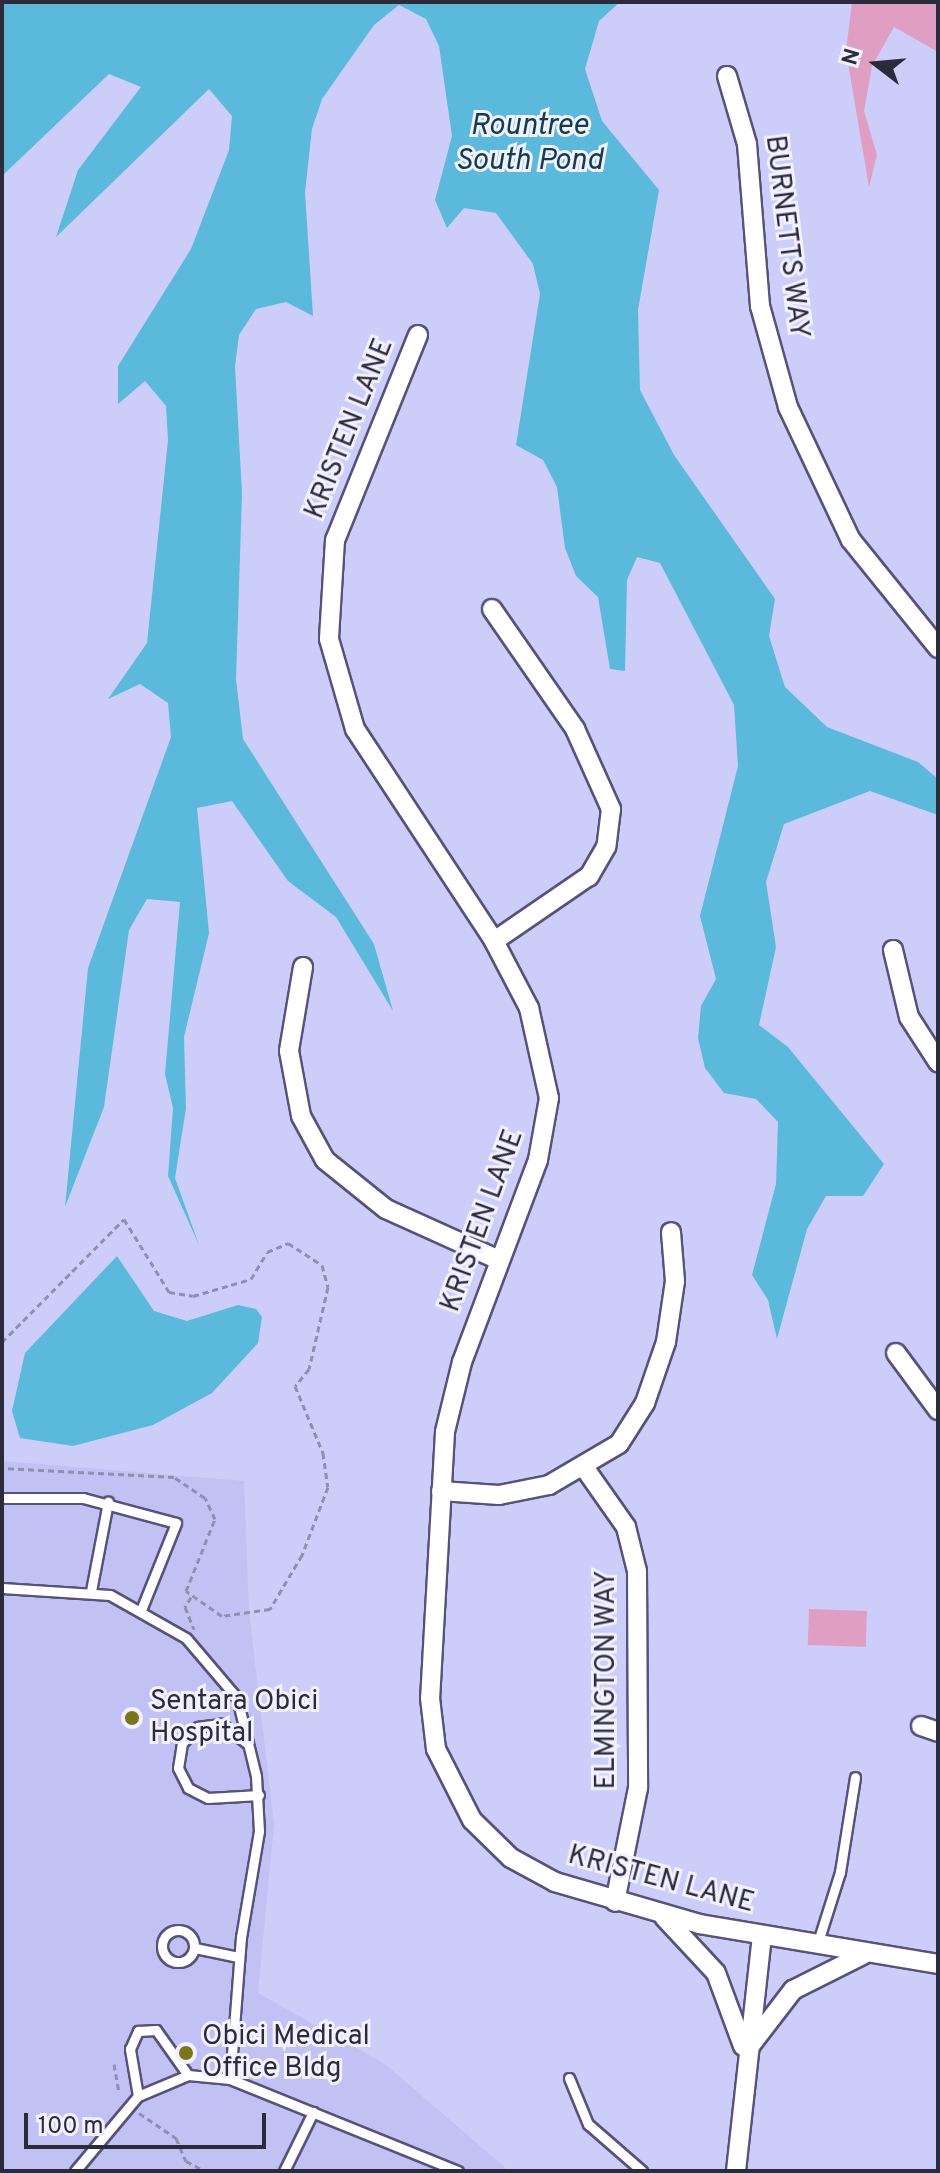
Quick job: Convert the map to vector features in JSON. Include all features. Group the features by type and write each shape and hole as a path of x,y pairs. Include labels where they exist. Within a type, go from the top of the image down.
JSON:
{"street":[{"name":"BURNETTS WAY","path":"727,76 747,144 760,306 788,407 851,540 938,648"},
{"name":"KRISTEN LANE","path":"418,335 335,540 329,639 355,729 494,941 542,1040 549,1098 538,1160 499,1260 452,1397 441,1491 430,1698 444,1774 472,1820 511,1858 615,1902 762,1936"},
{"path":"492,609 575,729 611,809 606,847 589,876 494,941"},
{"path":"893,950 909,1017 938,1062"},
{"path":"303,967 289,1051 311,1139 342,1178 386,1209 499,1260"},
{"path":"441,1491 521,1492 586,1470 619,1444 645,1403 672,1311 671,1232"},
{"path":"896,1353 938,1410"},
{"name":"ELMINGTON WAY","path":"586,1470 626,1527 637,1571 638,1788 615,1902"},
{"path":"662,1915 716,1973 745,2056"},
{"path":"736,2171 745,2056 762,1936 938,1964"},
{"path":"745,2056 793,1990 868,1953"}],"lane":[{"path":"2,1498 108,1502 176,1523 141,1610"},
{"path":"91,1591 108,1502"},
{"path":"2,1588 91,1591 141,1610 186,1638 237,1698 259,1795 238,1957 230,2079"},
{"path":"252,1755 232,1727 209,1724 182,1743 178,1768 188,1788 208,1798 259,1795"},
{"path":"817,1945 840,1872 855,1777"},
{"path":"195,1948 238,1957"},
{"path":"138,2096 130,2049 138,2031 156,2030 188,2075"},
{"path":"84,2169 138,2096 188,2075 230,2079 458,2171"},
{"path":"569,2078 588,2124 642,2171"},
{"path":"284,2171 313,2112"}],"path":[{"path":"2,1342 124,1219 157,1280 182,1297 251,1279 276,1246 306,1249 322,1265 328,1287 309,1369 295,1386 328,1471 310,1537"},
{"path":"186,1638 196,1623 185,1607 191,1597"},
{"path":"114,2064 119,2093"},
{"path":"139,2113 205,2171"}],"shaded area":[{"path":"852,2 938,2 938,52 894,27 872,66 864,111 877,155 869,187 846,51"},
{"name":"Sentara Obici Hospital","path":"2,1461 244,1481 249,1611 274,1824 258,1993 385,2064 509,2171 2,2171"},
{"path":"809,1609 867,1611 866,1647 808,1645"}],"water":[{"name":"Rountree South Pond","path":"2,2 620,2 599,21 585,69 602,121 659,190 638,310 640,390 674,455 775,599 769,636 785,687 827,727 918,762 938,779 938,815 870,791 784,824 766,882 776,947 759,1025 788,1047 884,1164 863,1196 826,1196 807,1229 777,1339 768,1300 752,1275 776,1184 778,1122 756,1099 724,1093 705,1068 698,1038 701,1006 716,979 700,916 738,766 734,705 660,563 637,557 627,580 625,671 610,669 598,597 576,576 565,548 557,487 543,460 516,445 540,294 533,264 496,213 464,208 447,228 435,200 452,136 439,46 426,19 399,5 374,25 322,99 312,129 305,192 313,316 286,302 256,309 239,335 235,366 242,494 236,679 243,739 374,944 393,1011 336,917 288,881 232,801 197,808 209,933 184,1037 186,1108 175,1178 199,1245 168,1176 173,1108 165,1074 180,902 147,899 129,930 104,1107 65,1207 88,968 171,737 168,703 140,684 108,699 147,643 168,440 166,406 145,381 118,404 118,366 191,249 229,150 232,116 209,89 56,237 78,170 141,87 109,74 2,176"},
{"path":"117,1256 154,1311 187,1321 238,1305 256,1309 262,1317 258,1343 212,1393 153,1425 73,1446 20,1438 12,1411 25,1353"}],"place":[{"name":"Sentara Obici Hospital","path":"132,1718"},
{"name":"Obici Medical Office Bldg","path":"186,2053"}]}
